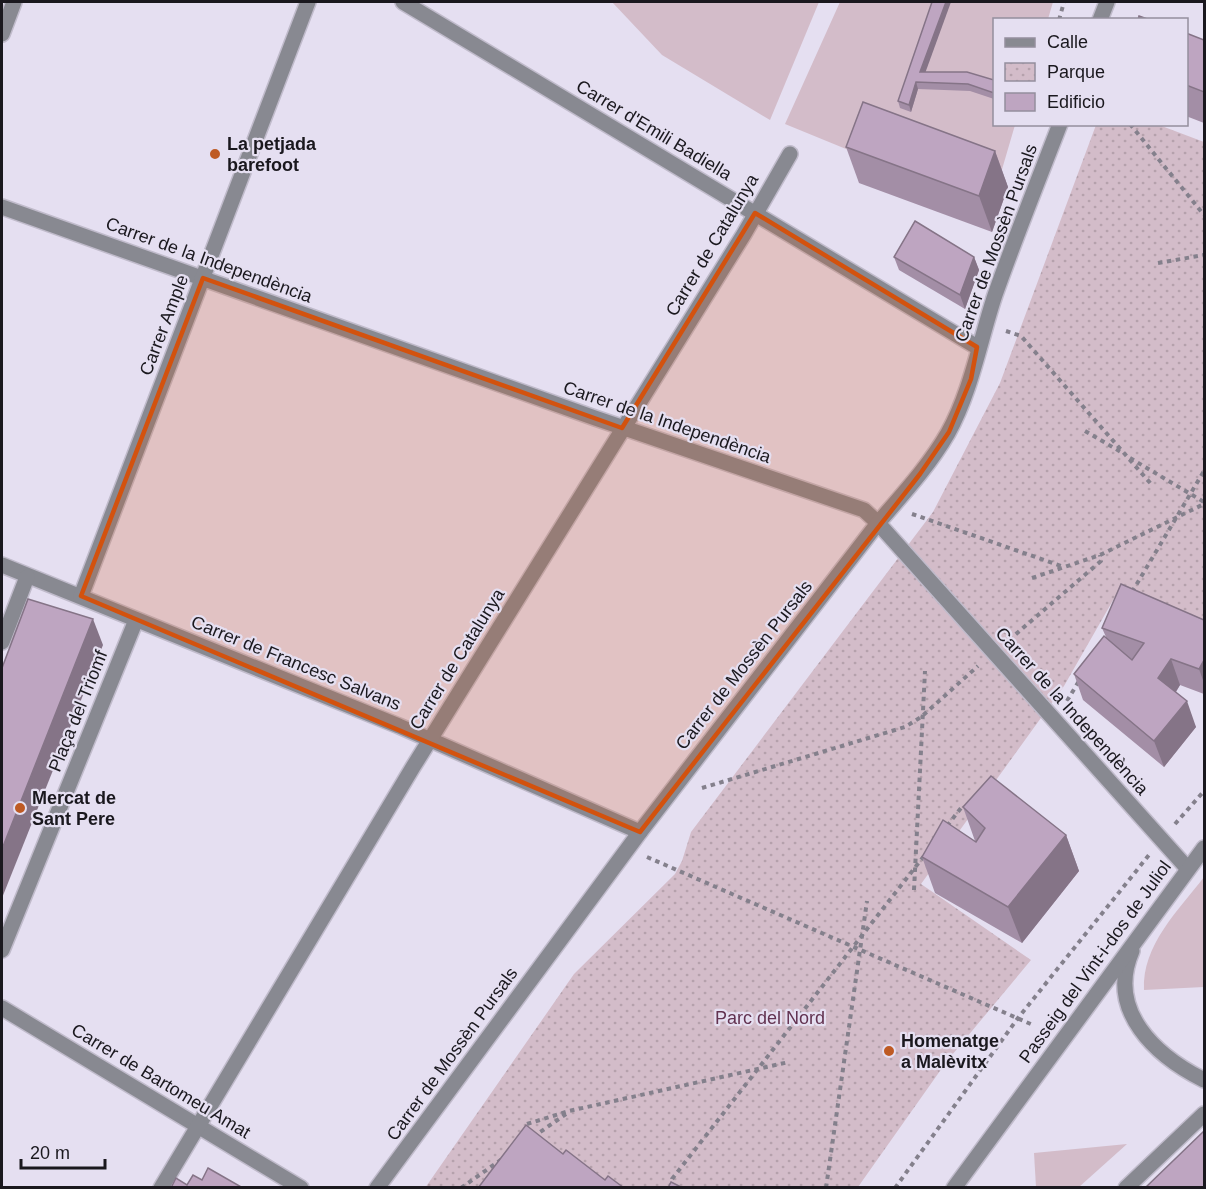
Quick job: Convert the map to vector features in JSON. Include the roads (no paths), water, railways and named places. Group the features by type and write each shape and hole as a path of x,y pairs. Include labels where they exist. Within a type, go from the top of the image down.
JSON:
{"street":[{"path":"2,34 14,2"},
{"name":"Carrer Ample","path":"81,596 308,2"},
{"name":"Carrer d'Emili Badiella","path":"403,2 977,347"},
{"path":"1101,18 1107,2"},
{"name":"Carrer de Mossèn Pursals","path":"377,1188 640,832 878,523 920,474 949,432 971,379 977,347 1059,126"},
{"name":"Carrer de Catalunya","path":"161,1188 430,739 790,154"},
{"name":"Carrer de la Independència","path":"2,207 622,428 864,510 1188,869"},
{"name":"Carrer de Francesc Salvans","path":"2,565 430,739 640,832"},
{"path":"2,642 27,577"},
{"name":"Plaça del Triomf","path":"2,950 136,620"},
{"name":"Passeig del Vint-i-dos de Juliol","path":"954,1188 1204,848"},
{"path":"1139,935 1128,961 1124,991 1131,1017 1142,1035 1173,1064 1204,1080"},
{"name":"Carrer de Bartomeu Amat","path":"2,1008 301,1188"},
{"path":"1125,1188 1204,1114"}],"place":[{"name":"La petjada barefoot","path":"215,154"},
{"name":"Mercat de Sant Pere","path":"20,808"},
{"name":"Homenatge a Malèvitx","path":"889,1051"}],"park label":[{"name":"Parc del Nord","path":"770,1018"}]}
